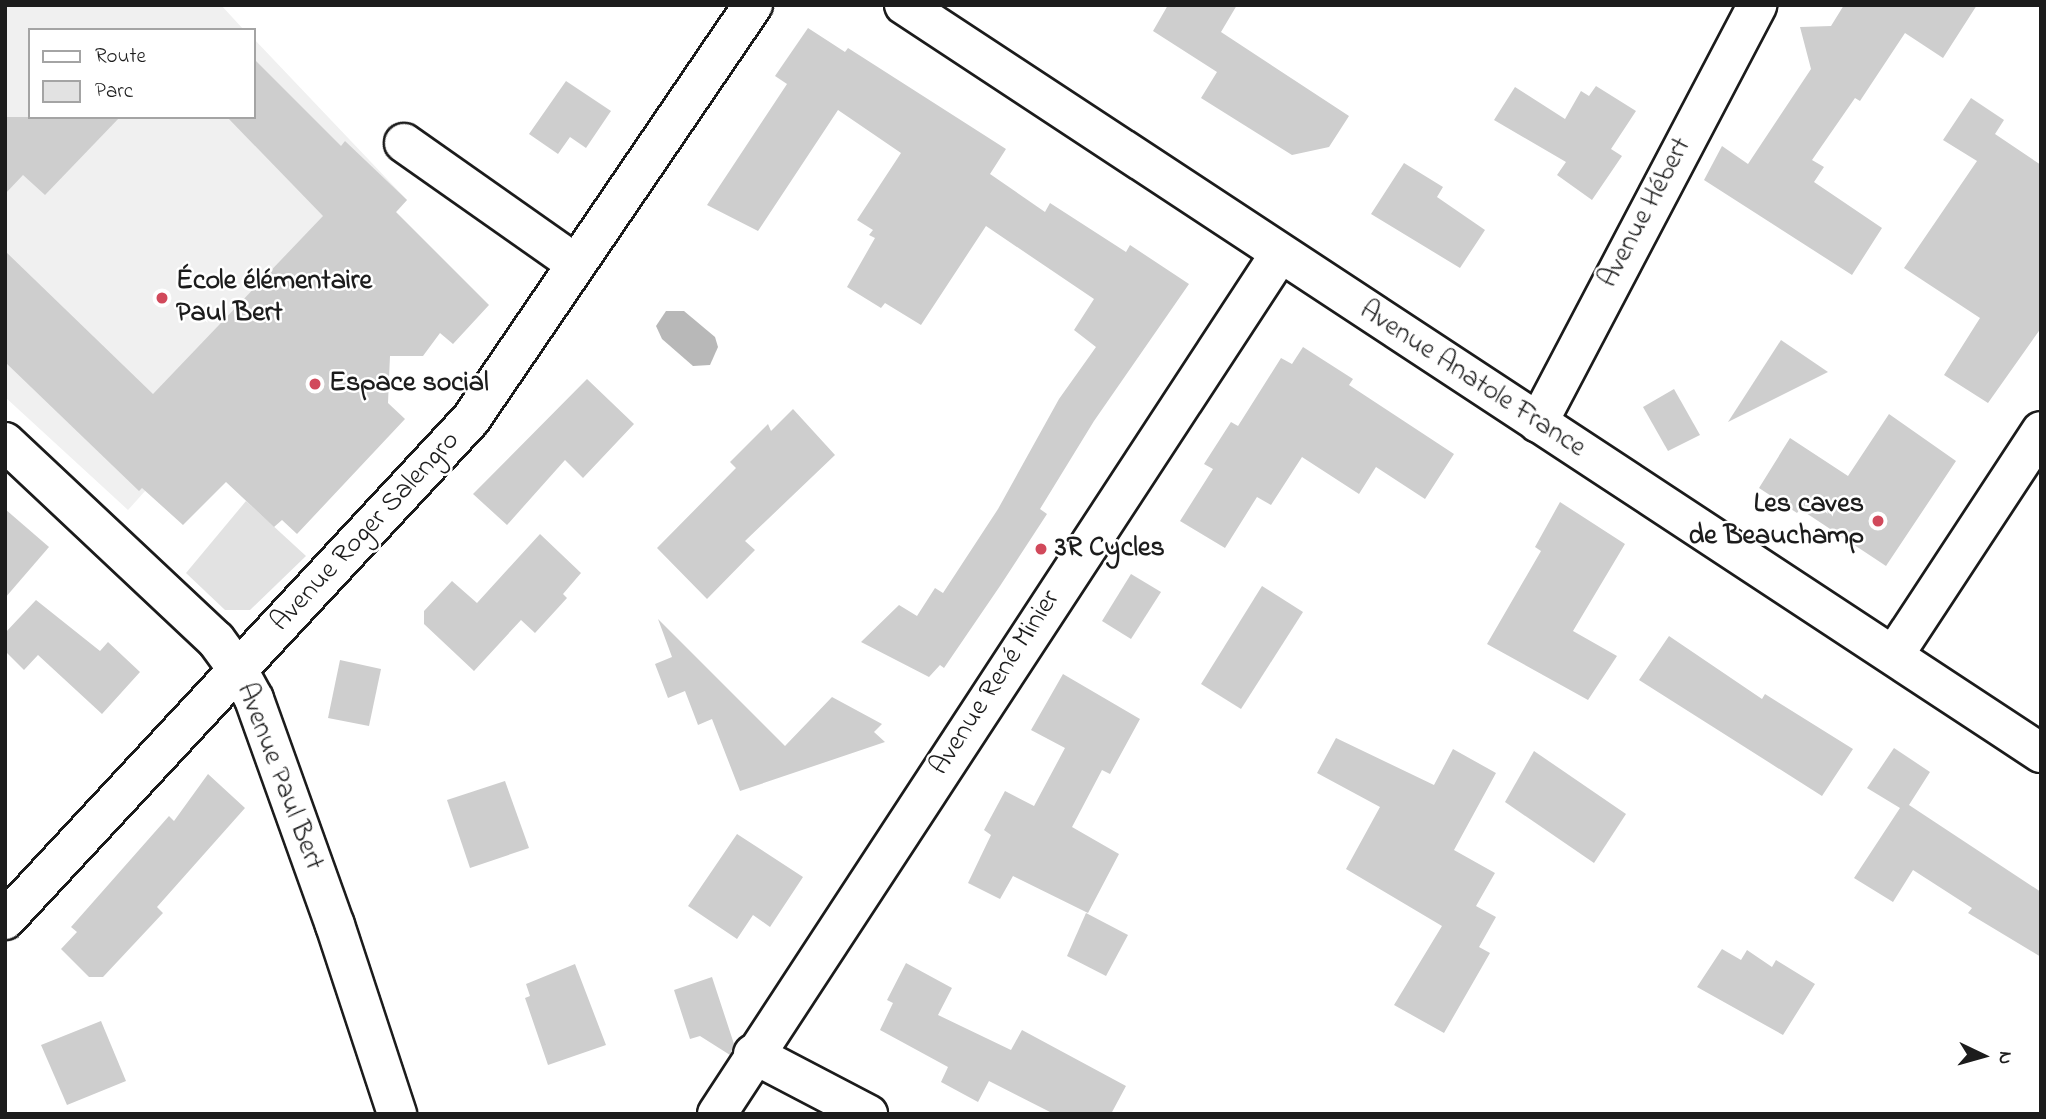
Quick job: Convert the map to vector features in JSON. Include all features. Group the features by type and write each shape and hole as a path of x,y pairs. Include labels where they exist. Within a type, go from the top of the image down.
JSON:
{"street":[{"name":"Avenue Roger Salengro","path":"5,920 471,419 752,5"},
{"name":"Avenue Anatole France","path":"904,5 1279,255 2041,753"},
{"name":"Avenue Hébert","path":"1538,422 1757,5"},
{"path":"404,143 576,264"},
{"name":"Avenue René Minier","path":"717,1114 753,1054 1279,255"},
{"path":"1894,655 2041,431"},
{"name":"Avenue Paul Bert","path":"5,442 216,640 238,670 254,699 330,913 397,1114"},
{"path":"753,1054 868,1114"}],"shaded area":[{"name":"École élémentaire Paul Bert","path":"5,5 221,5 242,28 28,28 28,119 256,119 256,41 407,200 128,510 5,397"},
{"path":"666,311 684,311 715,337 718,347 710,365 693,366 662,339 656,326"}],"green space":[{"path":"246,501 306,556 250,610 225,610 186,573"}],"building":[{"path":"1168,5 1237,5 1221,32 1349,116 1329,147 1292,155 1201,98 1217,72 1153,31"},
{"path":"1844,5 1977,5 1943,58 1905,33 1860,101 1855,98 1812,160 1824,167 1814,182 1882,228 1852,275 1704,180 1722,146 1748,164 1811,69 1800,27 1831,26"},
{"path":"808,28 845,52 848,48 1006,149 990,174 1045,212 1050,203 1126,252 1130,245 1189,284 1094,421 1040,509 1047,514 1000,586 944,668 940,665 929,677 861,642 899,605 917,616 935,588 943,593 998,509 1059,399 1096,347 1074,330 1094,299 986,226 921,325 885,303 881,308 847,287 875,238 869,235 873,230 857,220 901,153 838,110 758,231 707,205 787,84 775,76"},
{"path":"256,61 341,146 345,141 407,200 396,212 489,305 453,344 440,333 423,356 390,356 388,403 405,419 297,534 282,520 274,527 226,482 183,525 142,488 139,491 5,362 5,251 153,394 323,216 229,119 256,119"},
{"path":"566,81 611,111 586,148 570,137 558,154 529,134"},
{"path":"1596,86 1636,111 1611,149 1622,156 1592,200 1557,175 1566,162 1494,120 1515,87 1565,119 1581,91 1589,96"},
{"path":"1971,98 2004,120 1995,134 2041,165 2041,328 1988,403 1944,375 1980,318 1904,268 1977,161 1943,140"},
{"path":"5,117 118,119 45,195 23,175 5,194"},
{"path":"1404,163 1443,187 1437,197 1485,230 1460,268 1371,214"},
{"path":"1781,340 1828,372 1728,422"},
{"path":"1303,347 1353,379 1349,385 1454,454 1425,499 1376,467 1359,494 1302,457 1271,505 1257,497 1225,548 1180,521 1213,469 1204,464 1231,422 1238,426 1281,358 1292,364"},
{"path":"587,379 634,424 583,478 565,460 507,525 473,494"},
{"path":"1674,389 1700,435 1668,451 1643,407"},
{"path":"793,409 835,455 745,541 755,550 707,599 657,548 736,468 730,462 768,424 771,431"},
{"path":"1889,414 1956,461 1886,566 1800,509 1797,513 1759,488 1790,438 1848,476"},
{"path":"1560,502 1625,544 1573,631 1617,656 1588,700 1487,644 1541,551 1535,547"},
{"path":"5,509 49,547 5,598"},
{"path":"540,534 581,573 563,594 567,598 535,633 521,620 474,671 424,624 424,611 452,581 477,603"},
{"path":"1131,574 1161,592 1131,639 1102,621"},
{"path":"1262,586 1303,612 1241,709 1201,684"},
{"path":"36,600 100,651 108,642 140,672 102,714 38,655 24,670 5,651 5,633"},
{"path":"658,619 785,746 832,697 882,724 874,732 885,742 740,791 712,719 698,725 685,691 668,698 655,664 672,657"},
{"path":"1669,636 1762,699 1765,694 1853,749 1822,796 1639,680"},
{"path":"340,660 381,669 369,726 328,718"},
{"path":"1063,674 1140,719 1110,774 1102,770 1072,827 1119,854 1088,913 1013,876 1000,899 968,883 991,835 984,830 1005,791 1034,806 1065,748 1031,730"},
{"path":"1336,738 1434,785 1453,749 1496,773 1454,850 1495,873 1476,906 1496,917 1479,947 1490,953 1444,1033 1394,1005 1442,926 1346,869 1380,807 1317,773"},
{"path":"1894,748 1930,772 1909,805 2041,892 2041,957 1968,913 1972,908 1913,870 1893,902 1854,878 1900,808 1867,788"},
{"path":"1534,751 1626,814 1594,863 1505,802"},
{"path":"208,774 245,808 157,907 163,913 103,977 89,977 61,949 77,932 71,927 169,816 174,821"},
{"path":"505,781 529,848 470,868 447,800"},
{"path":"737,834 803,877 770,927 753,915 737,939 688,906"},
{"path":"1086,913 1128,935 1106,976 1067,956"},
{"path":"1722,949 1741,960 1747,950 1772,967 1776,960 1815,984 1783,1035 1697,987"},
{"path":"906,963 952,988 938,1015 1011,1050 1022,1030 1126,1086 1111,1114 1054,1114 989,1081 978,1102 941,1082 948,1067 880,1030 893,1003 887,1000"},
{"path":"575,964 606,1045 548,1065 525,998 530,996 526,984"},
{"path":"712,977 734,1044 730,1055 700,1036 690,1039 674,990"},
{"path":"101,1021 126,1081 67,1105 41,1045"}],"place":[{"name":"École élémentaire Paul Bert","path":"162,298"},
{"name":"Espace social","path":"315,384"},
{"name":"Les caves de Beauchamp","path":"1878,521"},
{"name":"3R Cycles","path":"1041,549"}]}
